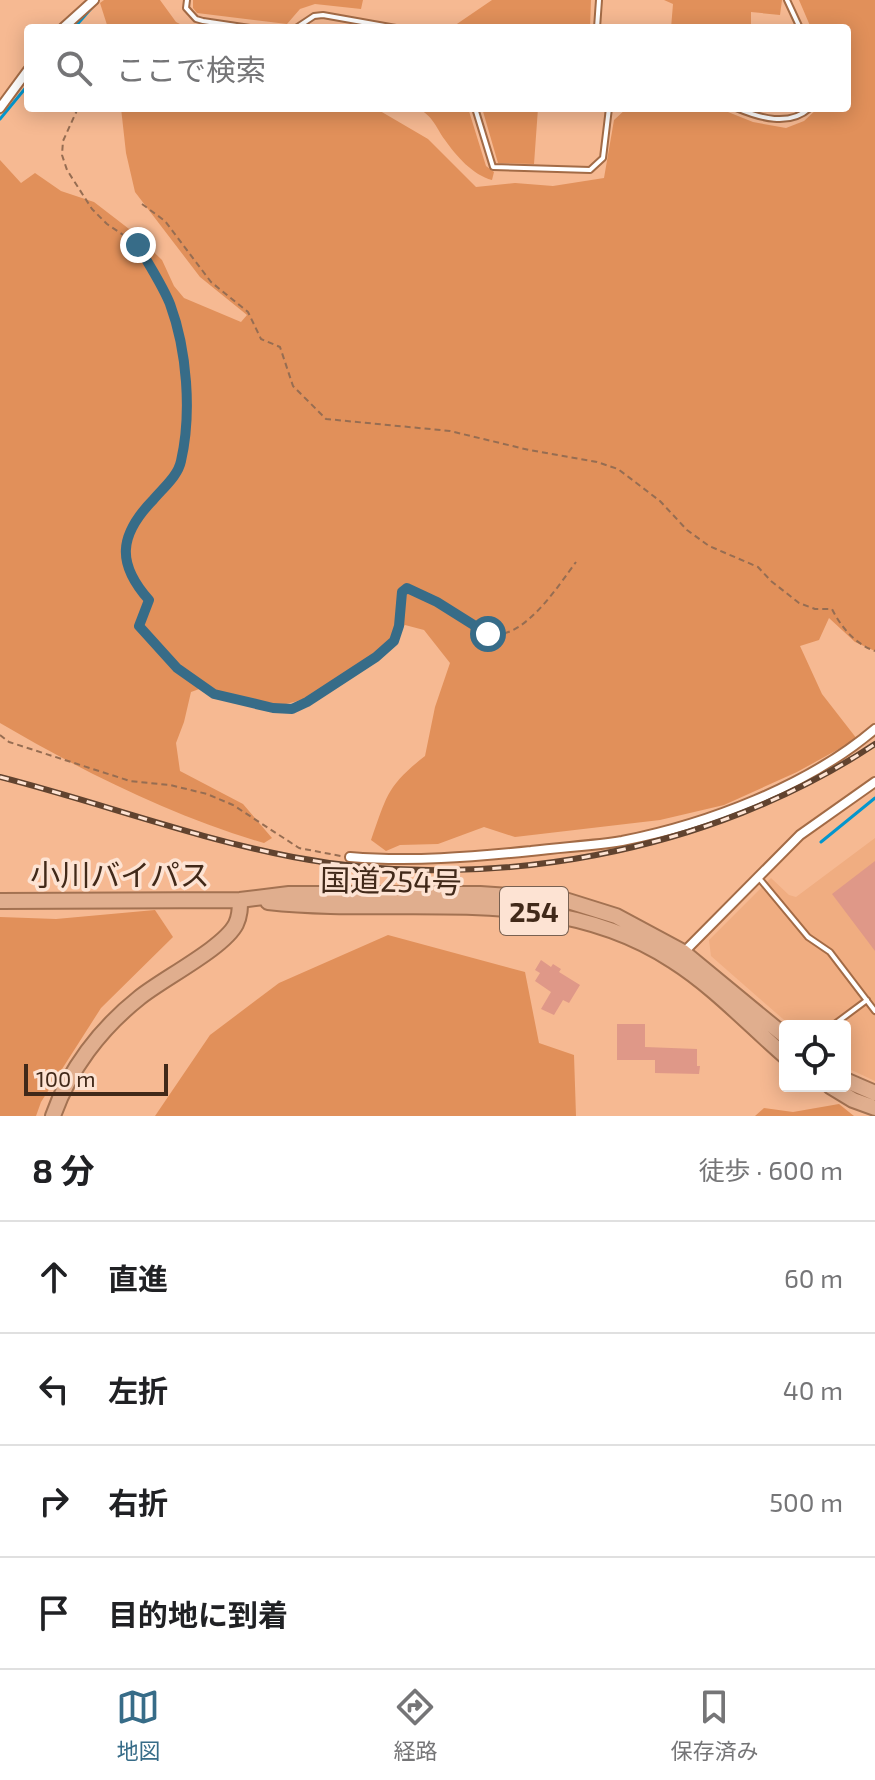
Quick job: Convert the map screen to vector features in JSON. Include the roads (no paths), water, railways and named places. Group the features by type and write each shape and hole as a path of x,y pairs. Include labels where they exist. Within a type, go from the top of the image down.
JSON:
{"highway":[{"name":"国道254号","path":"240,900 318,906 512,908 558,915 606,928 679,957 779,1032"},
{"name":"小川バイパス","path":"0,901 240,900"},
{"path":"53,1116 78,1064 98,1037 138,999 217,943 235,926 240,914 240,900"},
{"name":"国道254号","path":"679,957 779,1050"},
{"path":"851,1083 875,1093"},
{"path":"840,1092 875,1108"}],"street":[{"path":"67,24 94,0"},
{"path":"0,108 24,75"},
{"path":"350,857 448,859 606,843 649,835 726,810 785,786 823,765 875,729"},
{"path":"679,957 800,835 875,782"}],"lane":[{"path":"187,0 186,8 196,19 226,24"},
{"path":"597,24 599,0"},
{"path":"787,0 798,24"},
{"path":"302,24 314,16 323,15 374,24"},
{"path":"476,112 493,167 590,170 603,158 609,112"},
{"path":"746,112 761,118 794,119 804,112"},
{"path":"759,878 808,937 830,952 875,1011"},
{"path":"840,1020 867,1000"}],"waterway":[{"path":"78,24 95,4"},
{"path":"0,119 24,90"},
{"path":"821,842 875,798"}],"railway":[{"path":"0,777 219,840 293,857 367,867 442,870 519,866 595,855 670,837 742,813 811,782 875,744"}]}
